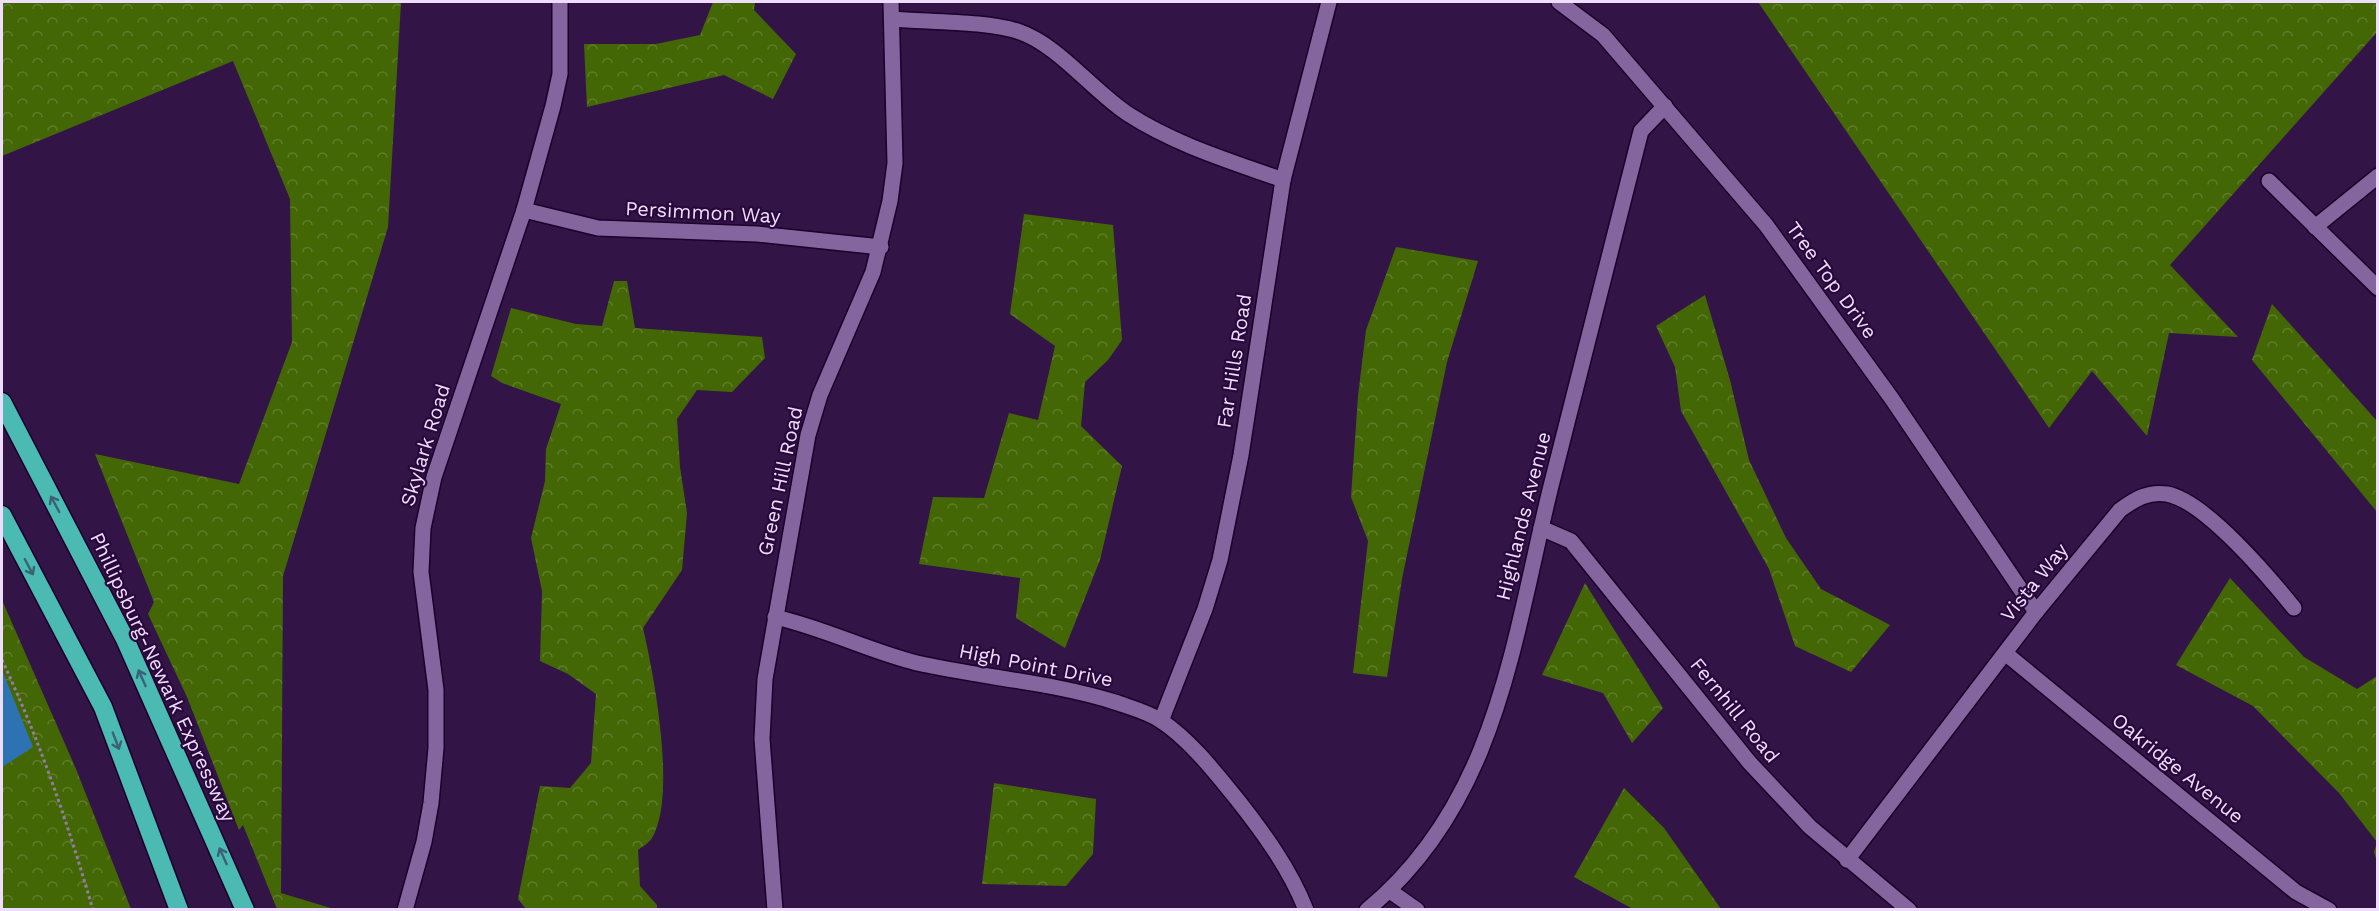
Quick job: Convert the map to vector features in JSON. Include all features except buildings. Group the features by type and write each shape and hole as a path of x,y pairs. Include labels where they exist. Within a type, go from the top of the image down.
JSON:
{"highway":[{"name":"Phillipsburg-Newark Expressway","path":"2,402 125,639 245,909"},
{"path":"2,515 103,707 179,909"}],"street":[{"name":"Skylark Road","path":"405,909 426,832 436,748 436,690 421,572 423,528 434,477 524,210 560,74 560,2"},
{"name":"Green Hill Road","path":"775,909 762,739 765,679 808,435 820,395 873,272 880,247 895,162 891,2"},
{"name":"Far Hills Road","path":"1161,721 1205,609 1220,560 1240,455 1283,180 1329,2"},
{"name":"Tree Top Drive","path":"1559,2 1603,35 1766,225 1892,399 2036,612"},
{"path":"893,19 995,27 1020,32 1055,53 1127,114 1167,137 1283,180"},
{"name":"Highlands Avenue","path":"1367,909 1390,891 1418,860 1457,803 1488,738 1510,664 1541,528 1641,130 1665,106"},
{"path":"2316,227 2378,176"},
{"path":"2269,181 2378,288"},
{"name":"Persimmon Way","path":"524,210 558,220 609,229 757,234 880,247"},
{"name":"Vista Way","path":"1847,860 2036,612 2120,510 2135,499 2149,494 2166,494 2180,498 2195,507 2262,568 2294,608"},
{"name":"Fernhill Road","path":"1541,528 1571,541 1749,762 1810,827 1847,860 1909,909"},
{"name":"High Point Drive","path":"775,617 804,624 856,644 915,662 1074,690 1141,711 1161,721 1206,762 1254,821 1296,886 1306,909"},
{"name":"Oakridge Avenue","path":"2006,653 2296,892 2329,909"},
{"path":"1390,891 1418,909"}],"path":[{"path":"2,660 22,704 68,822 93,909"}],"green space":[{"path":"2,2 401,2 388,227 283,576 281,893 334,909 277,909 243,825 239,830 187,697 148,614 154,602 95,454 239,484 292,342 290,199 233,61 2,156"},
{"path":"713,2 755,2 754,10 796,54 773,99 724,75 587,107 584,44 656,44 700,35"},
{"path":"1758,2 2377,2 2378,31 2170,265 2238,337 2169,333 2147,436 2092,371 2049,428"},
{"path":"1024,214 1113,225 1122,340 1108,360 1085,382 1081,426 1122,466 1100,560 1065,648 1016,618 1020,578 919,564 933,497 984,498 1009,413 1038,420 1055,346 1010,314"},
{"path":"1396,247 1478,261 1447,362 1402,579 1387,677 1353,673 1368,541 1351,497 1358,396 1366,330"},
{"path":"614,281 627,281 635,328 762,337 765,358 732,392 697,390 677,419 680,467 687,513 682,570 643,628 653,675 661,735 663,794 659,819 652,838 638,850 640,886 657,905 657,909 526,909 518,899 540,786 570,788 591,763 596,694 568,674 540,661 542,591 531,538 545,481 546,449 561,404 502,383 491,376 511,308 576,324 602,326"},
{"path":"1705,295 1730,380 1749,460 1786,538 1821,589 1890,625 1851,672 1795,646 1769,569 1681,411 1675,367 1656,326"},
{"path":"2272,304 2377,421 2377,512 2252,360"},
{"path":"2230,578 2304,657 2357,689 2377,676 2377,842 2339,793 2253,706 2176,665"},
{"path":"1585,583 1663,708 1632,743 1603,693 1542,675"},
{"path":"2,600 76,769 131,909 2,909"},
{"path":"994,783 1096,799 1093,854 1066,886 982,884"},
{"path":"1624,788 1664,828 1721,909 1633,909 1574,877"},
{"path":"2377,842 2377,862 2374,852"}],"water":[{"path":"2,670 33,747 2,767"}]}
